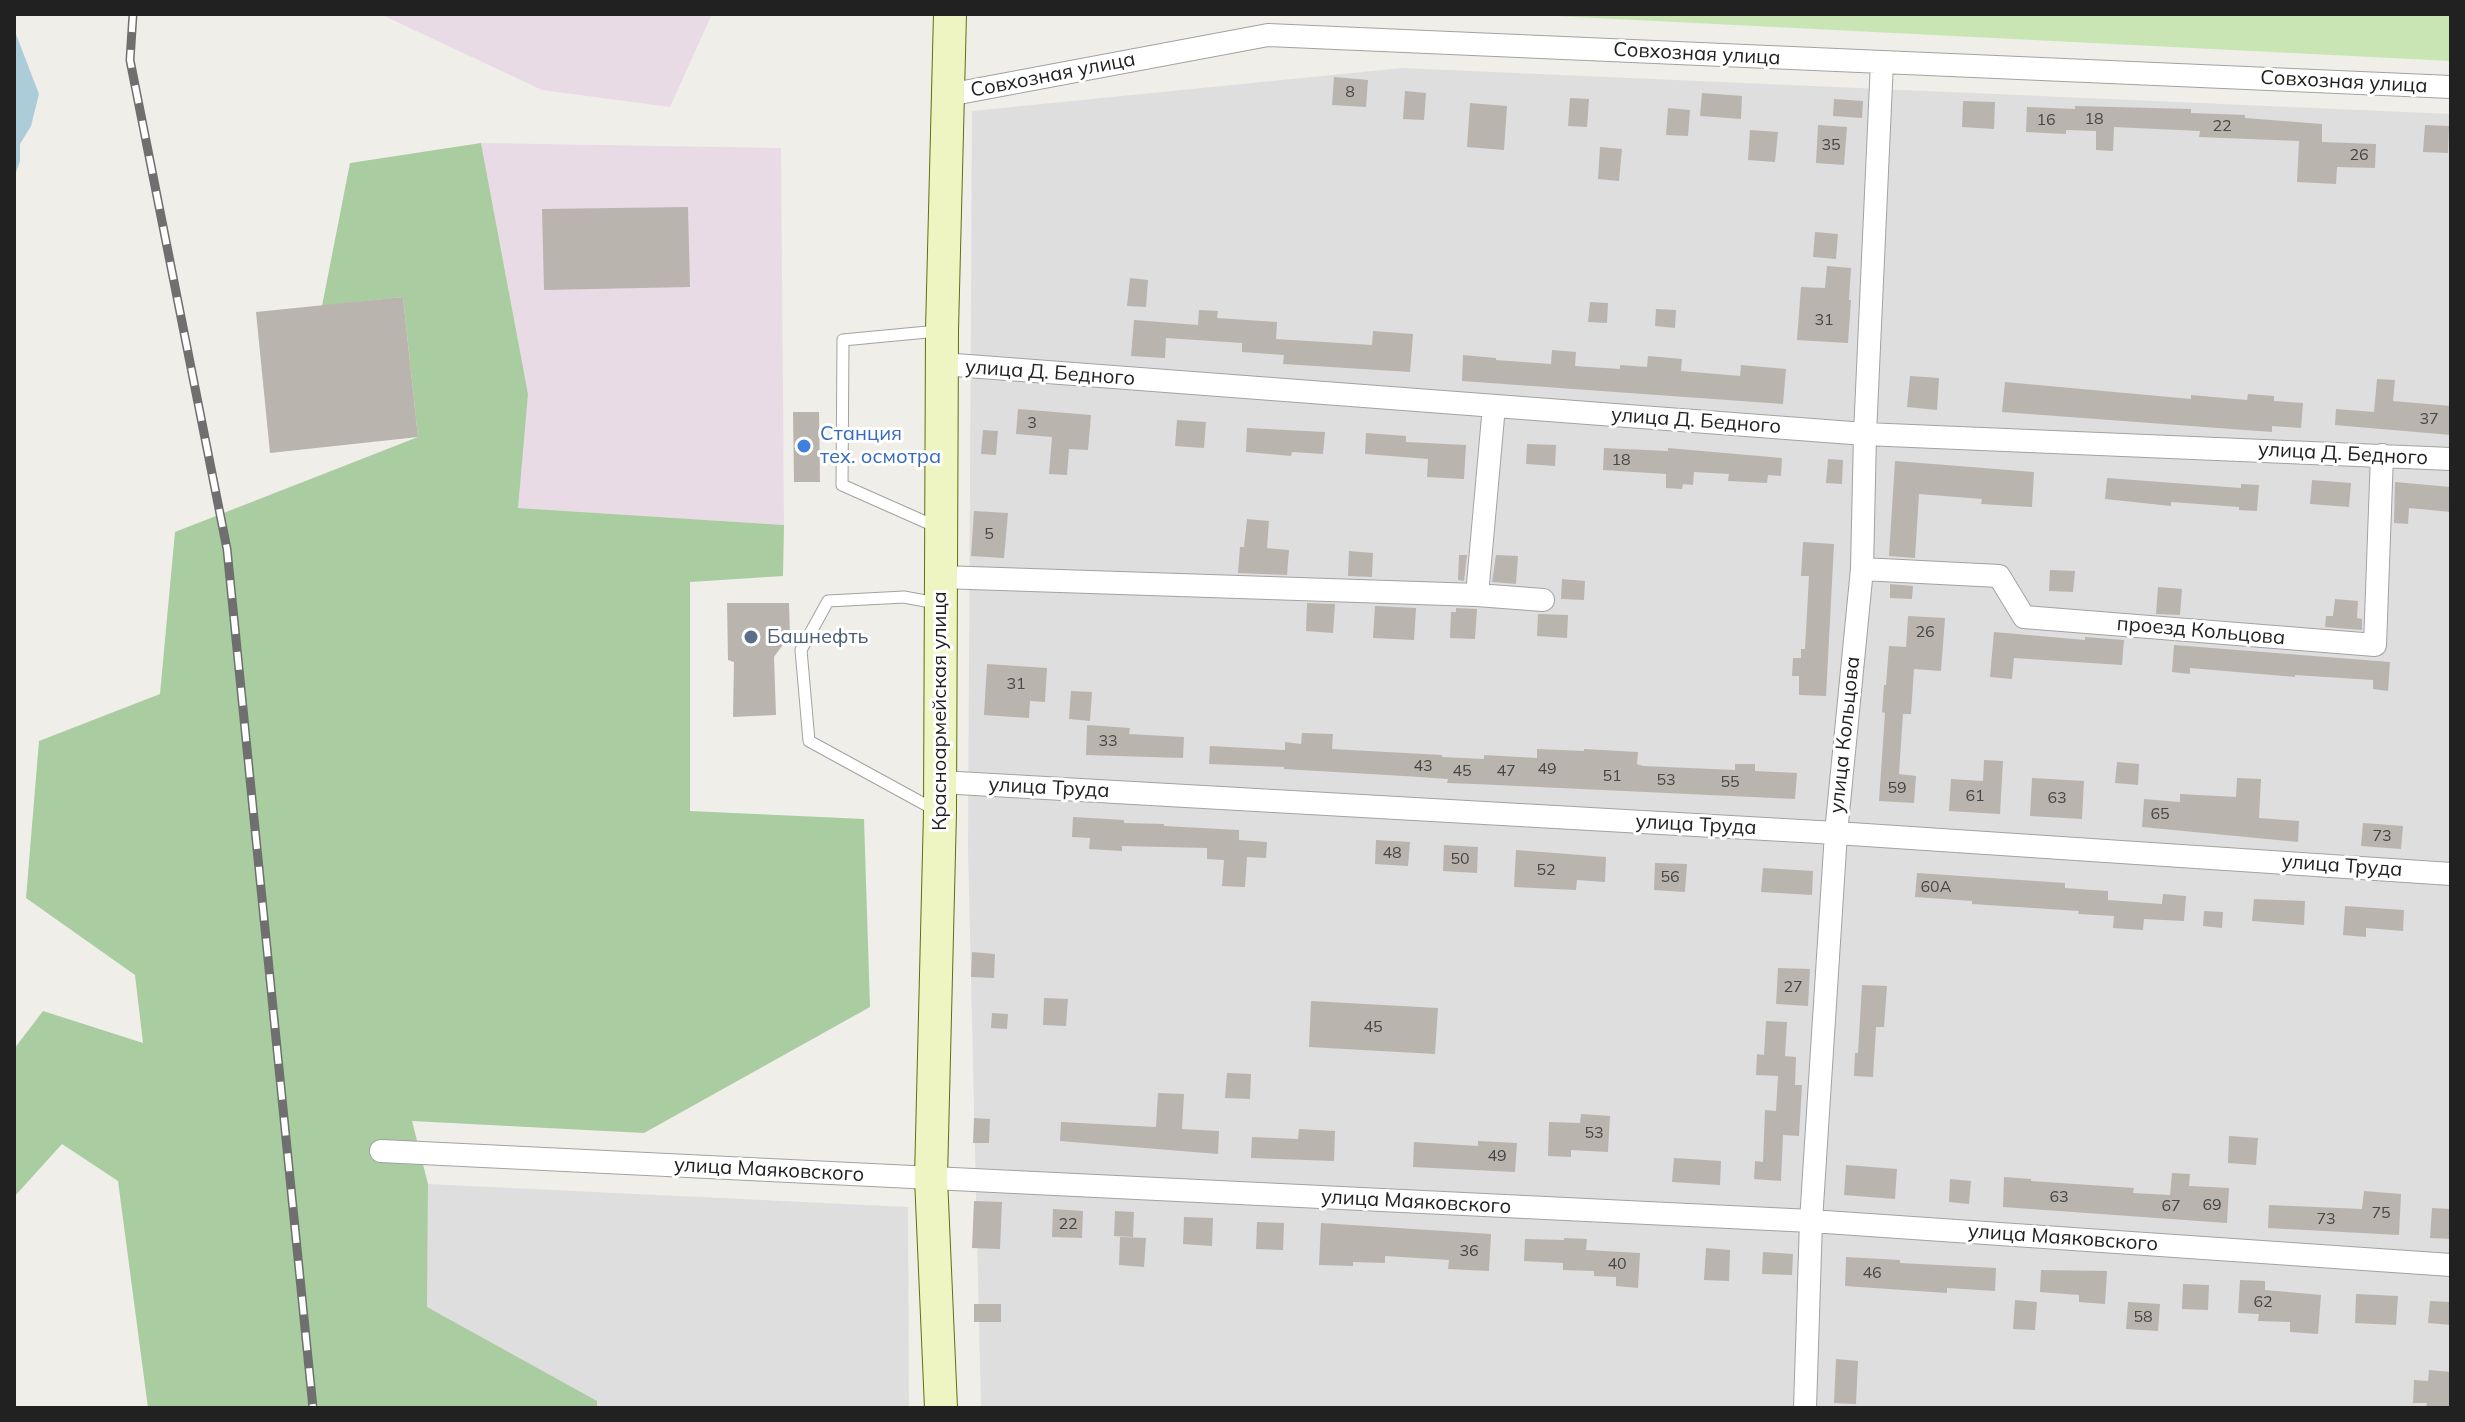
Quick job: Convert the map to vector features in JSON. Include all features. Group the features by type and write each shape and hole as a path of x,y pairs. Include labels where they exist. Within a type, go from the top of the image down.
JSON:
{"main road":[{"name":"Красноармейская улица","path":"941,1408 931,1178 940,797 942,330 950,14"}],"street":[{"name":"Совхозная улица","path":"948,95 1268,35 2451,87"},
{"name":"улица Кольцова","path":"1805,1408 1811,1221 1836,833 1862,569 1882,62"},
{"name":"улица Д. Бедного","path":"942,364 1865,434 2451,459"},
{"path":"1477,595 1494,406"},
{"name":"проезд Кольцова","path":"1862,569 1999,576 2024,617 2375,645 2382,455"},
{"path":"941,590 1477,595 1543,600"},
{"name":"улица Труда","path":"940,797 1836,833 2451,874"},
{"name":"улица Маяковского","path":"381,1151 1811,1221 2451,1265"}],"lane":[{"path":"941,529 842,485 842,456 843,340 942,330"},
{"path":"940,797 809,741 801,650 828,601 904,597 941,590"}],"shaded area":[{"path":"380,14 712,14 670,107 542,90"},
{"path":"1402,68 2451,114 2451,1408 981,1408 968,848 972,111"},
{"path":"481,143 781,148 784,525 517,508 528,394"},
{"path":"428,1184 908,1207 909,1408 425,1408"}],"green space":[{"path":"1516,14 2451,14 2451,61"},
{"path":"481,143 528,394 518,508 784,525 783,576 690,582 690,811 864,819 870,1007 644,1133 412,1121 428,1184 427,1307 597,1401 597,1408 148,1408 118,1181 62,1144 14,1197 14,1049 43,1011 143,1043 135,975 26,898 39,741 160,694 175,532 418,437 403,297 322,306 350,163"}],"water":[{"path":"14,29 39,94 31,126 20,144 20,161 14,178"}],"building":[{"path":"1334,77 1368,80 1366,107 1332,105"},
{"path":"1405,91 1426,93 1424,120 1403,119"},
{"path":"1702,93 1742,96 1741,119 1700,116"},
{"path":"1570,98 1589,99 1587,127 1568,126"},
{"path":"1834,99 1863,101 1862,118 1833,116"},
{"path":"1963,101 1995,102 1994,129 1962,127"},
{"path":"1470,103 1507,106 1504,150 1467,147"},
{"path":"2075,106 2191,109 2191,113 2245,115 2245,118 2322,124 2322,142 2376,144 2375,168 2337,167 2336,184 2297,182 2299,141 2199,137 2200,131 2114,127 2113,151 2096,150 2096,131 2066,130 2066,134 2026,132 2027,107 2075,109"},
{"path":"1668,108 1690,110 1688,136 1666,135"},
{"path":"1818,125 1847,127 1844,165 1816,163"},
{"path":"2425,125 2449,126 2448,153 2423,152"},
{"path":"1750,130 1778,132 1775,162 1748,160"},
{"path":"1600,147 1622,149 1619,181 1598,179"},
{"path":"688,207 690,287 544,290 542,209"},
{"path":"1815,232 1838,234 1836,259 1813,257"},
{"path":"1827,266 1851,268 1848,343 1797,340 1801,287 1825,288"},
{"path":"1130,278 1148,280 1146,307 1127,306"},
{"path":"403,297 418,437 270,453 256,312"},
{"path":"1590,302 1608,303 1607,323 1588,322"},
{"path":"1656,309 1676,310 1675,328 1655,326"},
{"path":"1199,310 1218,311 1217,318 1277,322 1276,339 1372,345 1373,331 1413,334 1410,372 1283,364 1284,355 1242,352 1242,343 1166,338 1165,358 1131,356 1134,320 1198,325"},
{"path":"1552,350 1576,352 1575,366 1647,367 1648,356 1682,359 1681,371 1740,376 1741,365 1786,369 1783,404 1462,381 1463,355 1551,364"},
{"path":"1910,376 1939,378 1937,410 1907,407"},
{"path":"2377,379 2395,380 2393,401 2451,406 2451,435 2335,425 2336,409 2374,412"},
{"path":"2005,382 2191,399 2191,395 2247,400 2248,394 2274,396 2274,401 2303,403 2301,428 2272,426 2272,432 2002,412"},
{"path":"1018,409 1091,415 1088,450 1069,449 1067,475 1049,474 1052,437 1016,434"},
{"path":"793,412 819,412 820,482 794,482"},
{"path":"1177,420 1206,422 1204,448 1175,446"},
{"path":"1247,428 1325,432 1323,454 1292,452 1291,456 1246,452"},
{"path":"983,430 998,431 996,455 981,454"},
{"path":"1366,433 1406,436 1406,442 1466,445 1464,479 1427,477 1428,459 1365,454"},
{"path":"1527,444 1556,445 1555,466 1526,464"},
{"path":"1604,448 1668,451 1668,448 1782,458 1781,476 1768,475 1767,483 1728,481 1729,474 1694,472 1693,485 1683,484 1682,489 1666,488 1666,474 1603,470"},
{"path":"1828,459 1843,460 1842,484 1826,483"},
{"path":"1895,461 2034,472 2032,507 1981,504 1982,499 1919,494 1915,558 1889,556"},
{"path":"2107,478 2241,488 2241,484 2259,485 2257,511 2239,510 2239,507 2171,502 2171,506 2105,499"},
{"path":"2312,480 2351,483 2349,507 2310,504"},
{"path":"2395,482 2451,487 2451,512 2409,508 2408,524 2394,523"},
{"path":"974,511 1008,513 1004,558 971,556"},
{"path":"1247,519 1269,521 1267,548 1289,550 1287,575 1238,573"},
{"path":"1803,542 1834,544 1826,696 1799,695 1799,676 1792,676 1793,658 1801,658 1801,649 1805,649 1809,576 1801,576"},
{"path":"1349,551 1373,553 1372,577 1348,576"},
{"path":"1459,555 1467,555 1464,581 1458,580"},
{"path":"1496,555 1518,556 1516,584 1492,582"},
{"path":"2050,570 2075,571 2073,592 2049,591"},
{"path":"1562,579 1585,581 1584,600 1561,599"},
{"path":"1890,584 1913,586 1912,599 1890,598"},
{"path":"2158,587 2182,589 2180,615 2156,614"},
{"path":"2335,599 2358,601 2357,618 2362,619 2362,630 2325,627 2326,616 2333,616"},
{"path":"727,603 789,603 790,635 774,657 776,715 733,717 734,662 728,660"},
{"path":"1307,603 1335,604 1333,633 1306,631"},
{"path":"1375,606 1416,608 1414,640 1373,638"},
{"path":"1456,608 1477,609 1475,639 1450,638 1451,612 1456,612"},
{"path":"1538,614 1568,615 1567,638 1537,636"},
{"path":"1908,616 1945,618 1941,671 1914,669 1911,714 1903,714 1899,774 1916,776 1914,803 1879,801 1885,713 1882,712 1889,646 1906,647"},
{"path":"1994,632 2124,640 2122,665 2014,658 2012,679 1990,677"},
{"path":"2174,645 2390,662 2388,691 2373,689 2373,680 2190,668 2190,674 2172,672"},
{"path":"987,664 1047,668 1045,702 1030,701 1029,718 984,715"},
{"path":"1071,691 1092,692 1090,721 1069,719"},
{"path":"1087,725 1130,728 1129,734 1184,737 1183,758 1086,755"},
{"path":"1302,733 1333,734 1332,749 1442,757 1484,759 1484,755 1537,758 1537,749 1584,749 1638,752 1637,764 1643,766 1735,770 1735,764 1755,764 1755,771 1797,773 1795,799 1447,783 1448,779 1209,764 1210,746 1285,750 1285,742 1301,744"},
{"path":"1984,760 2003,761 2000,814 1949,811 1951,779 1983,781"},
{"path":"2117,762 2139,764 2138,785 2115,783"},
{"path":"2032,778 2084,781 2082,819 2030,816"},
{"path":"2237,778 2261,779 2259,818 2299,821 2298,842 2142,827 2144,799 2180,802 2180,794 2236,797"},
{"path":"1073,817 1239,830 1239,840 1267,842 1266,858 1247,857 1245,887 1222,886 1224,860 1207,859 1207,848 1122,846 1122,851 1089,849 1090,838 1072,837"},
{"path":"2363,823 2403,826 2401,849 2361,846"},
{"path":"1376,840 1410,842 1408,866 1375,864"},
{"path":"1444,845 1478,847 1477,873 1443,871"},
{"path":"1516,850 1606,857 1605,882 1577,880 1576,890 1514,887"},
{"path":"1655,863 1687,864 1685,892 1654,890"},
{"path":"1763,868 1813,871 1812,895 1761,892"},
{"path":"1917,873 2065,883 2065,888 2108,891 2108,900 2162,904 2163,894 2186,896 2184,921 2144,919 2143,930 2113,928 2114,916 1915,897"},
{"path":"2254,899 2305,901 2304,925 2252,921"},
{"path":"2345,906 2404,910 2403,931 2366,928 2366,937 2343,935"},
{"path":"2204,911 2223,912 2222,928 2203,926"},
{"path":"972,952 995,954 994,978 971,977"},
{"path":"1778,968 1810,969 1808,1006 1776,1004"},
{"path":"1862,985 1887,986 1884,1027 1876,1027 1873,1077 1854,1076"},
{"path":"1044,998 1068,999 1066,1026 1043,1025"},
{"path":"1311,1001 1438,1008 1435,1054 1309,1047"},
{"path":"992,1013 1008,1014 1007,1029 991,1028"},
{"path":"1766,1021 1787,1022 1785,1056 1796,1057 1795,1085 1802,1085 1799,1136 1783,1135 1781,1181 1754,1179 1755,1161 1763,1162 1765,1110 1776,1111 1778,1076 1756,1075 1757,1054 1764,1055"},
{"path":"1227,1073 1251,1074 1250,1099 1225,1098"},
{"path":"1158,1093 1184,1094 1182,1129 1219,1131 1218,1154 1060,1141 1061,1122 1156,1127"},
{"path":"1581,1114 1610,1116 1608,1152 1571,1150 1571,1157 1548,1156 1549,1122 1580,1123"},
{"path":"974,1118 990,1119 989,1143 973,1143"},
{"path":"1299,1129 1335,1131 1334,1161 1251,1158 1252,1137 1298,1139"},
{"path":"2229,1136 2258,1138 2256,1165 2228,1163"},
{"path":"1478,1141 1517,1143 1515,1172 1413,1167 1414,1142 1478,1146"},
{"path":"1674,1158 1721,1161 1720,1185 1672,1182"},
{"path":"1846,1165 1897,1169 1895,1199 1844,1195"},
{"path":"2172,1173 2190,1174 2189,1186 2229,1188 2227,1223 2003,1207 2004,1177 2134,1188 2133,1193 2170,1195"},
{"path":"1950,1179 1971,1181 1969,1204 1949,1202"},
{"path":"2364,1191 2401,1194 2399,1235 2268,1228 2269,1205 2362,1209"},
{"path":"974,1201 1002,1202 1000,1249 972,1248"},
{"path":"2432,1208 2451,1209 2451,1239 2430,1238"},
{"path":"1053,1209 1083,1211 1082,1238 1052,1237"},
{"path":"1115,1211 1134,1212 1133,1237 1114,1236"},
{"path":"1184,1217 1213,1218 1212,1246 1183,1244"},
{"path":"1257,1222 1284,1223 1283,1250 1256,1249"},
{"path":"1321,1223 1491,1234 1489,1271 1448,1269 1449,1260 1385,1256 1385,1263 1319,1265"},
{"path":"1120,1237 1146,1238 1144,1267 1119,1265"},
{"path":"1525,1239 1587,1239 1586,1250 1640,1253 1638,1288 1616,1286 1616,1277 1594,1276 1594,1271 1563,1270 1563,1263 1524,1261"},
{"path":"1706,1248 1730,1250 1729,1281 1704,1280"},
{"path":"1763,1252 1793,1254 1792,1275 1762,1274"},
{"path":"1846,1257 1996,1268 1995,1291 1947,1288 1947,1293 1845,1286"},
{"path":"2041,1270 2107,1271 2105,1304 2079,1302 2079,1295 2040,1292"},
{"path":"2240,1280 2265,1281 2265,1290 2321,1295 2318,1334 2290,1332 2290,1322 2258,1321 2259,1314 2238,1313"},
{"path":"2183,1284 2209,1285 2208,1310 2182,1309"},
{"path":"2356,1294 2398,1296 2396,1325 2355,1323"},
{"path":"2015,1300 2037,1302 2035,1330 2013,1329"},
{"path":"2430,1301 2451,1302 2451,1325 2428,1323"},
{"path":"2128,1302 2160,1304 2158,1331 2126,1329"},
{"path":"974,1304 1001,1304 1001,1322 974,1322"},
{"path":"1836,1359 1858,1361 1856,1404 1834,1403"},
{"path":"2429,1370 2451,1372 2449,1408 2426,1408 2427,1403 2413,1403 2414,1380 2428,1381"}],"railway":[{"path":"133,14 130,60 227,549 313,1408"}],"place":[{"name":"Станция тех. осмотра","path":"804,446"},
{"name":"Башнефть","path":"751,637"}]}
